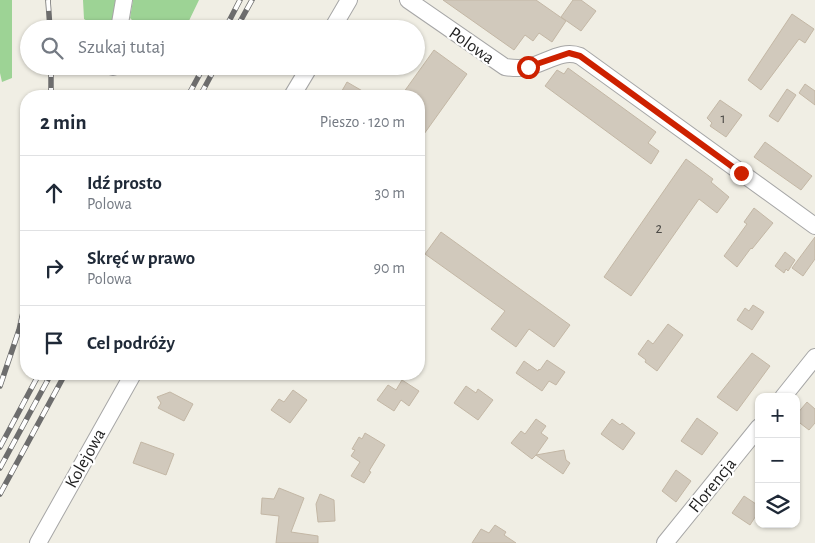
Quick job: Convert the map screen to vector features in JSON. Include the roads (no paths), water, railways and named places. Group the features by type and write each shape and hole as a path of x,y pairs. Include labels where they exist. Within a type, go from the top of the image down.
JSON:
{"street":[{"path":"121,20 124,0"},
{"path":"337,20 349,0"},
{"name":"Polowa","path":"408,0 505,66 528,67 569,53 580,56 815,226"},
{"path":"296,90 305,75"},
{"path":"786,393 815,357"},
{"name":"Kolejowa","path":"38,543 130,380"},
{"name":"Florencja","path":"665,543 755,432"}],"railway":[{"path":"48,0 49,20"},
{"path":"230,20 240,0"},
{"path":"241,20 252,0"},
{"path":"51,75 51,90"},
{"path":"191,90 199,75"},
{"path":"203,90 211,75"},
{"path":"0,386 20,326"},
{"path":"0,447 36,380"},
{"path":"0,468 48,380"},
{"path":"0,494 62,380"}]}
